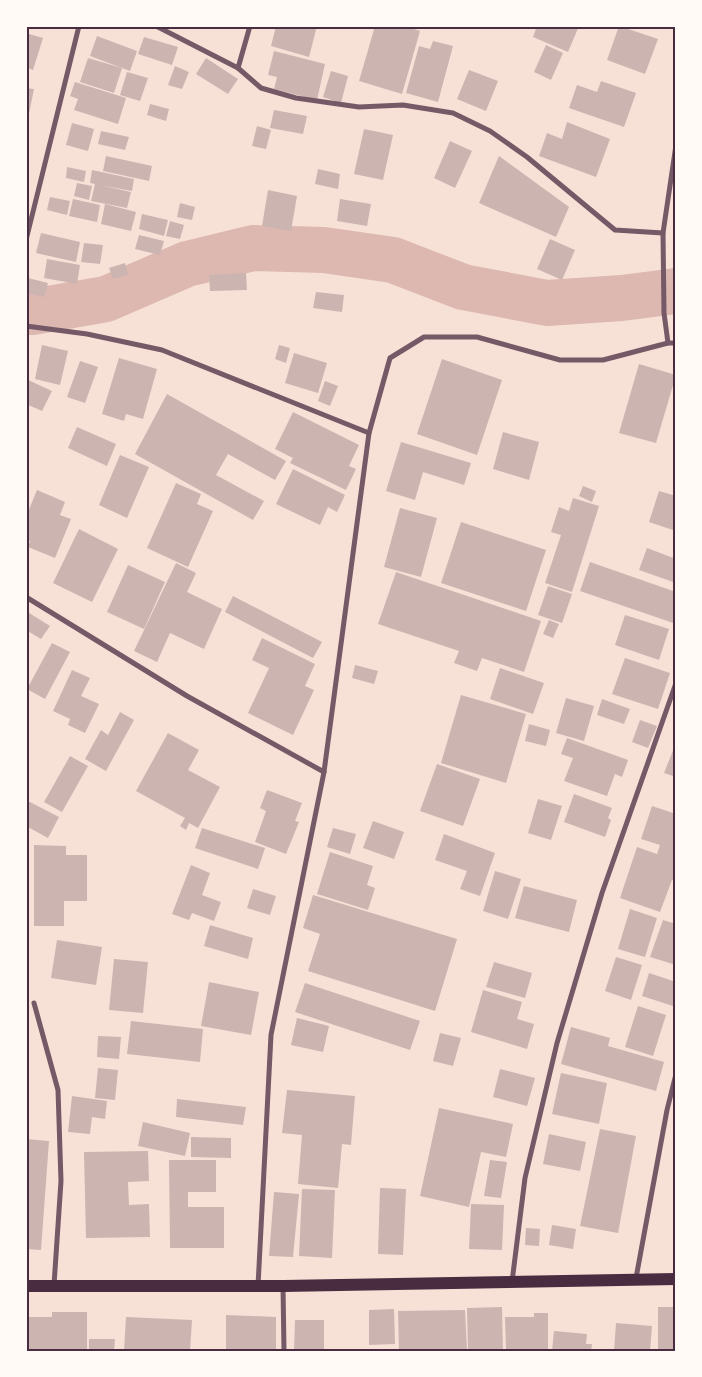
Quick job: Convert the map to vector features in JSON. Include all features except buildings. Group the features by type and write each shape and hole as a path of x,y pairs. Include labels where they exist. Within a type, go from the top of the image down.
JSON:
{"main road":[{"path":"26,1286 283,1286 676,1279"}],"street":[{"path":"26,240 79,26"},
{"path":"156,26 238,68 261,88 296,98 359,106 402,105 453,113 490,131 527,157 615,230 662,233"},
{"path":"238,68 250,26"},
{"path":"668,342 664,313 662,233 676,145"},
{"path":"26,326 87,334 162,350 369,433"},
{"path":"258,1286 271,1035 324,772 369,433 390,358 424,337 477,337 560,360 603,360 668,342 676,343"},
{"path":"26,597 187,696 324,772"},
{"path":"512,1282 525,1178 558,1042 602,893 676,682"},
{"path":"34,1002 58,1090 61,1181 54,1286"},
{"path":"636,1279 667,1110 676,1074"},
{"path":"283,1286 284,1351"}],"waterway":[{"path":"26,311 32,312 106,299 187,264 253,248 324,250 393,260 463,287 547,303 622,298 676,291"}]}
